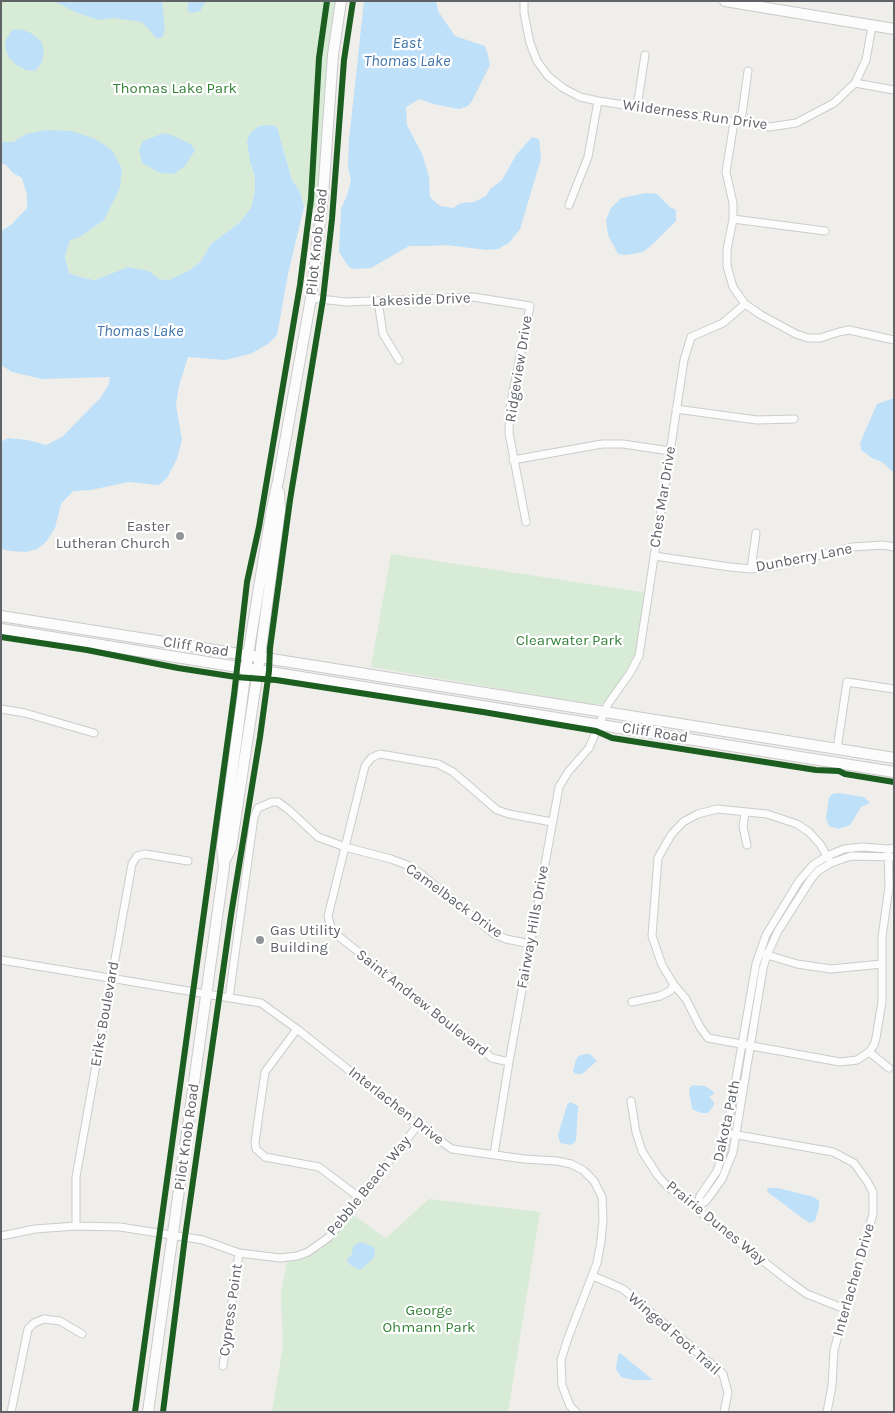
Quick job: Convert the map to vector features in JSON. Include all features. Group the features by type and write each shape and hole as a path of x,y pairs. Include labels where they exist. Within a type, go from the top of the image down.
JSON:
{"main road":[{"name":"Pilot Knob Road","path":"148,1412 207,994 224,862 222,847 248,655 272,508 311,298 323,195 332,55 341,1"},
{"path":"725,1 894,29"},
{"name":"Pilot Knob Road","path":"224,862 230,848 258,670 280,510 278,481"},
{"name":"Cliff Road","path":"1,616 894,758"},
{"name":"Cliff Road","path":"1,629 894,772"}],"street":[{"name":"Wilderness Run Drive","path":"524,1 524,13 530,43 537,61 548,76 563,88 580,97 770,127 796,123 834,103 855,83 866,60 872,26"},
{"path":"637,107 645,55"},
{"path":"748,71 742,114 734,122 726,172 733,203 733,219 727,266 734,287 745,304 768,319 796,334 808,338 820,338 850,330 894,340"},
{"path":"855,83 894,90"},
{"path":"569,205 588,157 598,101"},
{"path":"733,219 824,231"},
{"name":"Lakeside Drive","path":"311,298 346,302 473,297 530,306"},
{"path":"378,301 383,334 399,360"},
{"name":"Ches Mar Drive","path":"605,711 611,698 630,673 638,656 684,360 691,338 723,323 745,304"},
{"name":"Ridgeview Drive","path":"526,522 509,432 510,408 530,306"},
{"path":"676,409 757,420 794,419"},
{"path":"514,460 602,444 623,444 670,451"},
{"path":"751,569 756,533"},
{"name":"Dunberry Lane","path":"654,556 751,569 777,566 852,547 883,545 894,547"},
{"path":"837,749 847,682 894,689"},
{"path":"1,709 26,713 94,733"},
{"name":"Fairway Hills Drive","path":"494,1154 559,787 568,772 589,748 605,711"},
{"name":"Saint Andrew Boulevard","path":"509,1062 492,1058 332,931 328,916 365,766 371,758 380,754 438,764 453,772 497,810 552,822"},
{"name":"Camelback Drive","path":"229,998 254,817 258,808 266,804 278,802 318,837 407,865 421,874 494,934 506,939 531,944"},
{"path":"831,863 820,844 809,832 797,824 767,814 717,809 690,818 683,822 671,835 658,858 652,936 662,964 674,985 686,999 700,1027 708,1038 840,1062 857,1060 869,1052 874,1045 882,1002 883,920 891,853"},
{"path":"745,812 743,826 747,845"},
{"name":"Dakota Path","path":"696,1208 706,1201 722,1180 733,1152 751,1047 766,935 799,881 813,865 827,856 844,849 862,846 891,853"},
{"name":"Dakota Path","path":"696,1208 700,1196 724,1153 756,964 805,886 818,872 831,863 851,856 891,853"},
{"name":"Eriks Boulevard","path":"76,1226 76,1177 132,864 137,856 144,854 188,861"},
{"path":"763,954 797,964 831,969 882,964"},
{"name":"Interlachen Drive","path":"1,960 261,1003 297,1029 418,1125 452,1149 572,1164 583,1170 594,1181 602,1196 603,1219 598,1263 561,1360 562,1385 570,1406 576,1412"},
{"path":"632,1002 660,996 670,991 674,985"},
{"path":"297,1029 265,1072 255,1142 256,1149 265,1158 319,1167 360,1198"},
{"path":"869,1052 889,1068"},
{"name":"Prairie Dunes Way","path":"631,1101 636,1132 642,1151 658,1176 668,1187 807,1294 845,1309"},
{"name":"Pebble Beach Way","path":"1,1236 35,1229 76,1226 120,1228 203,1240 239,1253 280,1258 308,1252 329,1237 418,1125"},
{"name":"Interlachen Drive","path":"728,1133 833,1152 854,1163 868,1181 873,1192 873,1214 866,1243 834,1350 830,1399 827,1412"},
{"name":"Cypress Point","path":"223,1366 239,1253"},
{"name":"Winged Foot Trail","path":"593,1276 622,1289 723,1374 728,1393 724,1412"},
{"path":"11,1412 28,1330 34,1323 44,1319 60,1321 82,1334"}],"green space":[{"name":"Thomas Lake Park","path":"1,1 341,1 322,209 304,207 300,192 292,180 277,127 250,162 255,177 255,191 251,208 239,223 211,244 201,261 190,270 169,280 159,279 149,271 128,267 95,280 69,273 65,257 70,239 80,237 104,220 111,204 26,134 13,142 1,142"},
{"name":"Clearwater Park","path":"391,554 648,593 639,656 608,704 591,704 371,667"},
{"name":"George Ohmann Park","path":"429,1199 540,1212 508,1412 272,1412 283,1346 281,1294 288,1256 313,1249 350,1213 386,1238"}],"water":[{"path":"54,1 162,1 165,29 163,37 157,39 142,22 113,18 99,20 75,12"},
{"path":"189,1 206,1 200,11 190,13 187,9"},
{"name":"East Thomas Lake","path":"364,1 436,1 438,11 455,36 485,46 490,65 468,106 459,109 419,99 406,107 407,125 423,156 429,177 430,197 440,206 453,208 461,203 474,202 486,196 490,189 502,180 516,155 532,137 539,139 541,159 520,229 509,243 498,249 487,250 446,245 409,246 371,268 353,269 349,267 339,252 341,209 351,181 348,167 349,140"},
{"path":"20,29 31,33 41,41 44,50 42,62 35,71 26,70 18,66 9,58 6,50 5,41 12,30"},
{"name":"Thomas Lake","path":"271,125 277,127 292,180 300,192 304,207 288,274 277,335 268,344 250,354 225,360 188,357 179,386 176,405 182,440 177,459 167,478 159,485 128,482 91,490 73,491 61,504 55,528 46,542 37,549 26,552 1,549 1,442 8,438 28,440 46,445 62,437 101,397 109,384 110,377 42,379 12,372 1,365 1,231 12,224 27,208 27,195 22,178 13,173 5,164 1,164 1,142 13,142 26,134 46,130 72,131 95,139 112,150 122,169 120,188 104,220 80,237 70,240 65,257 69,273 95,280 128,267 149,271 159,279 169,280 190,270 201,261 211,244 239,223 251,208 255,191 255,177 250,162 247,142 250,133 259,126"},
{"path":"164,133 191,144 195,150 185,166 174,174 160,173 142,163 139,150 143,141"},
{"path":"646,193 657,194 670,207 676,210 676,221 643,252 626,255 618,254 608,235 606,220 611,208 621,198"},
{"path":"894,398 894,473 882,462 861,450 860,443 877,404"},
{"path":"839,793 864,797 870,803 861,807 850,825 838,829 829,826 826,818 829,798 832,794"},
{"path":"590,1054 597,1061 582,1074 575,1074 573,1071 578,1056"},
{"path":"694,1085 705,1086 713,1091 714,1094 709,1097 714,1102 714,1105 708,1113 701,1113 692,1109 689,1090"},
{"path":"570,1102 578,1106 576,1140 570,1145 560,1143 558,1135 567,1105"},
{"path":"768,1188 778,1188 814,1197 819,1201 815,1221 810,1223 802,1218 769,1193 767,1191"},
{"path":"361,1242 374,1247 375,1253 373,1259 360,1270 349,1264 347,1260 352,1254 353,1246"},
{"path":"620,1353 653,1380 634,1380 621,1377 616,1369"}],"cycle path":[{"path":"135,1412 234,695 247,582 259,527 300,285 311,199 319,58 327,1"},
{"path":"163,1412 185,1237 231,915 260,737 290,500 323,299 332,219 344,60 353,1"},
{"path":"1,637 87,650 178,668 236,677 276,680 483,712 596,731 612,738 816,770 839,771 845,774 894,782"}],"place":[{"name":"Easter Lutheran Church","path":"180,536"},
{"name":"Gas Utility Building","path":"260,940"}]}
